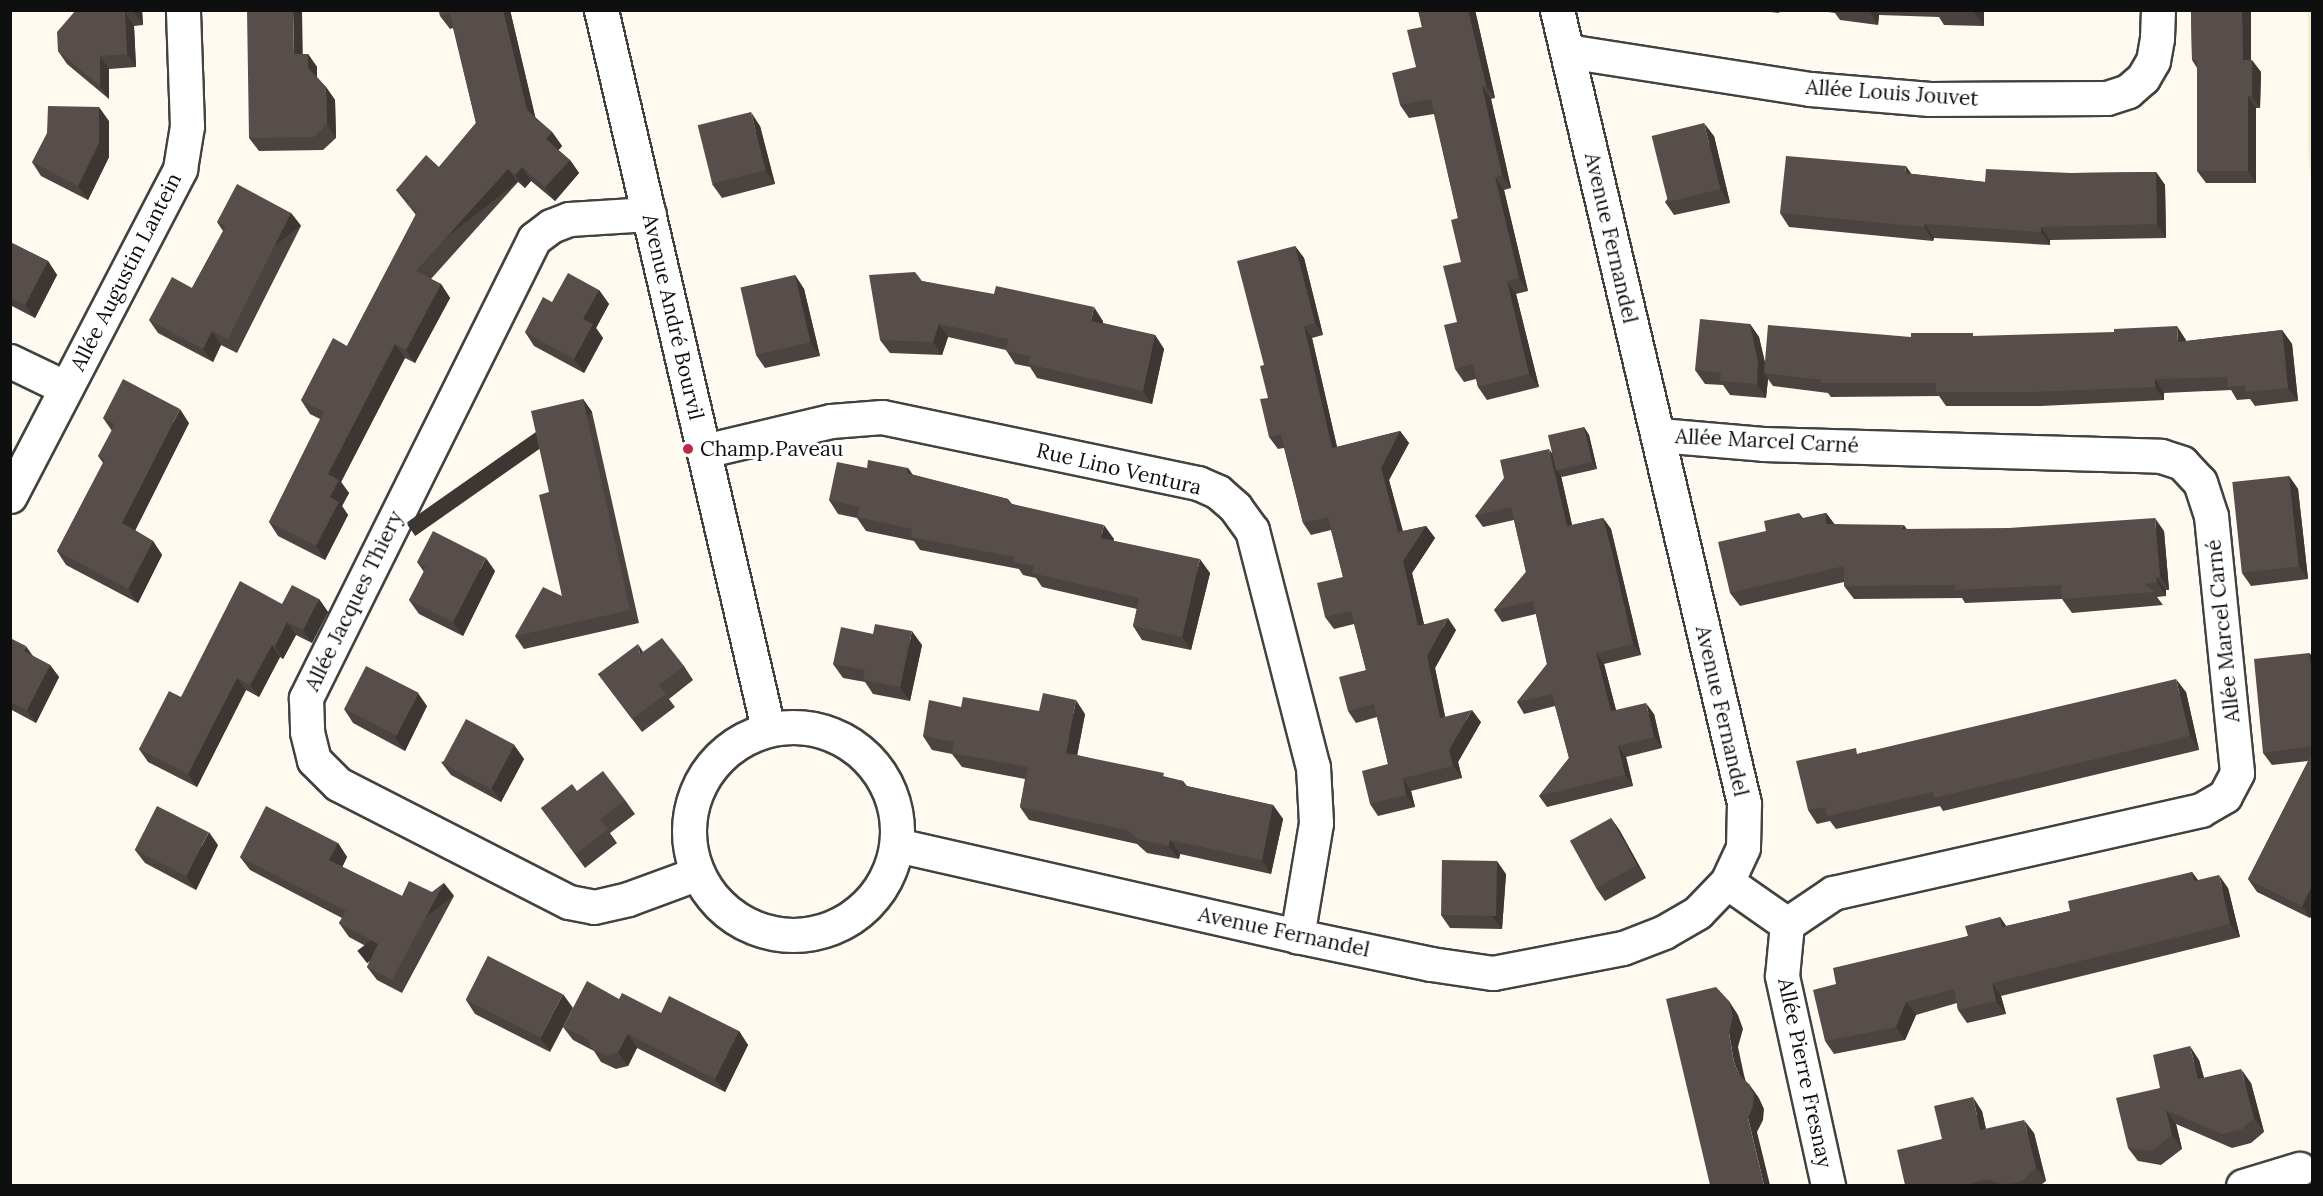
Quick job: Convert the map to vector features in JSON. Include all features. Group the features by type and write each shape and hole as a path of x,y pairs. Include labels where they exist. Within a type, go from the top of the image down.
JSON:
{"street":[{"name":"Allée Augustin Lantein","path":"10,496 180,169 187,126 183,10"},
{"name":"Avenue André Bourvil","path":"601,10 768,728"},
{"name":"Avenue Fernandel","path":"897,845 1297,936 1431,964 1493,973 1623,948 1664,932 1698,912 1727,882 1743,846 1744,803 1557,10"},
{"name":"Allée Louis Jouvet","path":"1567,51 1810,89 1930,99 2107,98 2128,91 2143,78 2153,61 2158,10"},
{"name":"Allée Jacques Thiery","path":"649,214 569,219 551,226 534,239 306,698 307,732 314,760 338,784 568,902 594,907 628,899 696,874"},
{"name":"Allée Augustin Lantein","path":"10,361 66,388"},
{"name":"Rue Lino Ventura","path":"704,451 831,421 882,417 1198,483 1218,492 1235,507 1252,530 1313,767 1316,823 1297,936"},
{"name":"Allée Marcel Carné","path":"1659,435 1763,444 2161,456 2182,463 2200,482 2211,516 2237,773 2225,796 2201,810 1833,893 1787,924"},
{"path":"809,727 847,741 877,768 895,804 897,845 884,884 858,915 821,933 784,937 748,927 717,905 696,874 688,838 692,802 708,769 735,743 768,728 809,727"},
{"path":"1727,882 1787,924"},
{"name":"Allée Pierre Fresnay","path":"1787,924 1782,976 1828,1185"},
{"path":"2243,1185 2299,1169"}],"shaded area":[{"path":"2312,10 2312,191 2308,152 2308,11"}],"building":[{"path":"76,10 134,10 134,12 125,12 127,54 100,56 100,86 58,51 57,32"},
{"path":"247,10 293,10 294,54 308,54 308,68 326,87 327,124 314,137 249,138"},
{"path":"439,10 503,10 527,110 552,132 546,139 570,160 545,187 522,167 515,175 508,169 416,271 441,284 406,350 395,344 328,474 339,480 330,497 339,502 316,546 269,522 324,412 301,400 333,338 347,346 417,212 407,204 410,201 396,190 426,155 439,167 476,123 450,13 440,16"},
{"path":"1418,10 1468,10 1486,85 1482,86 1502,175 1495,177 1519,278 1507,281 1529,374 1478,387 1473,364 1455,369 1444,325 1457,322 1443,266 1461,262 1451,220 1458,218 1431,99 1400,105 1392,73 1416,67 1407,30 1422,27"},
{"path":"1935,10 1975,10 1975,12 1935,12"},
{"path":"2191,10 2242,10 2243,60 2252,60 2252,96 2248,96 2248,171 2197,171 2197,60 2192,60"},
{"path":"48,106 99,107 99,143 78,186 32,162 47,133"},
{"path":"751,112 766,170 712,184 698,125"},
{"path":"1704,123 1720,189 1668,202 1652,136"},
{"path":"1786,156 1906,166 1905,173 1985,182 1986,169 2071,173 2156,172 2157,224 2041,227 2041,232 1925,224 1924,227 1780,213"},
{"path":"237,184 291,213 228,339 212,331 203,349 149,320 172,277 192,288 226,226 217,222"},
{"path":"10,242 48,261 25,305 10,297"},
{"path":"1295,246 1315,323 1304,326 1332,448 1400,431 1381,468 1398,532 1426,526 1403,561 1418,626 1448,618 1427,656 1440,718 1472,710 1449,750 1453,766 1403,778 1406,795 1370,804 1362,771 1388,764 1374,704 1348,711 1339,677 1366,670 1351,611 1325,617 1317,583 1343,577 1328,517 1303,523 1281,434 1269,437 1260,399 1268,398 1260,366 1264,365 1237,261"},
{"path":"915,272 922,281 994,294 996,286 1094,307 1091,321 1155,335 1143,391 1028,364 1030,356 1006,351 1008,339 939,324 933,342 880,340 869,275"},
{"path":"568,273 599,290 583,319 593,324 574,359 525,332 543,297 552,302"},
{"path":"795,275 811,342 756,355 740,288"},
{"path":"1700,319 1750,324 1758,363 1757,384 1720,381 1721,373 1695,370"},
{"path":"1768,325 1911,337 1911,333 1973,333 1973,336 2114,332 2114,329 2177,326 2178,342 2282,330 2288,388 2246,392 2245,385 2228,387 2227,377 2155,379 2155,387 2031,392 1936,392 1936,383 1821,383 1822,380 1764,373"},
{"path":"123,379 180,409 122,523 153,541 128,589 57,551 105,459 98,456 115,424 103,418"},
{"path":"583,399 630,610 515,636 543,587 562,596 539,495 549,492 531,411"},
{"path":"1584,427 1592,462 1556,470 1548,435"},
{"path":"1549,449 1567,526 1603,518 1612,552 1633,644 1596,653 1611,711 1646,703 1654,737 1618,746 1625,775 1539,796 1569,758 1552,694 1517,702 1547,664 1533,601 1494,610 1526,572 1511,507 1475,516 1504,478 1500,460"},
{"path":"868,460 908,468 907,473 1008,499 1008,503 1104,525 1101,538 1200,559 1182,637 1133,626 1139,598 1032,573 1034,566 1013,562 1014,557 911,537 912,529 857,517 859,507 829,500 837,462 867,468"},
{"path":"2289,476 2299,567 2242,572 2232,482"},
{"path":"1799,513 1801,519 1826,513 1826,524 1904,525 1900,529 2009,528 2155,518 2160,577 2156,577 2157,582 2145,584 2154,592 2062,599 2061,585 1955,590 1955,585 1844,586 1844,566 1730,593 1718,542 1766,531 1764,521"},
{"path":"433,531 486,558 453,622 409,600 426,567 417,562"},
{"path":"240,581 282,604 292,585 319,599 303,630 287,622 275,646 272,645 250,685 237,678 188,774 139,749 169,691 181,697"},
{"path":"875,624 912,631 900,687 863,680 865,670 833,664 841,627 873,634"},
{"path":"10,638 26,646 24,651 50,665 27,710 10,702"},
{"path":"662,638 684,666 659,685 666,694 632,719 598,674 638,644 640,654"},
{"path":"2309,653 2313,678 2313,746 2263,753 2254,659"},
{"path":"366,666 419,693 397,736 344,709"},
{"path":"2176,679 2190,736 1934,798 1933,792 1827,816 1825,807 1808,810 1796,761 1856,748 1857,754"},
{"path":"1043,693 1076,700 1066,753 1164,773 1163,777 1183,781 1182,785 1273,805 1262,860 1170,840 1169,846 1138,839 1127,830 1020,807 1028,767 952,753 954,742 923,736 929,700 961,707 963,697 1039,711"},
{"path":"466,719 515,745 491,789 443,763"},
{"path":"2313,752 2313,884 2302,906 2248,879"},
{"path":"603,771 625,800 600,820 608,829 576,854 541,808 572,784 577,791"},
{"path":"157,806 209,832 186,876 135,850"},
{"path":"266,806 338,843 329,860 402,896 409,881 432,892 444,883 392,980 367,967 378,944 339,923 346,911 240,857"},
{"path":"1611,818 1637,865 1596,888 1570,841"},
{"path":"1442,860 1497,861 1496,916 1441,915"},
{"path":"2192,872 2194,881 2219,875 2230,924 1992,983 1996,1001 1958,1010 1954,989 1906,1002 1896,1027 1825,1041 1813,990 1836,984 1833,968 1968,936 1965,926 2000,917 2002,927 2070,911 2068,901"},
{"path":"488,956 563,994 541,1038 466,1000"},
{"path":"587,981 619,999 622,993 661,1013 669,996 739,1031 715,1079 628,1034 618,1052 606,1056 591,1048 588,1039 563,1027"},
{"path":"1716,987 1729,1001 1733,1016 1729,1033 1734,1062 1739,1075 1749,1084 1754,1095 1753,1106 1748,1118 1764,1185 1710,1185 1666,999"},
{"path":"2190,1046 2198,1079 2241,1069 2254,1118 2242,1129 2222,1134 2166,1110 2172,1135 2152,1151 2128,1148 2116,1098 2160,1088 2153,1055"},
{"path":"1973,1097 1980,1130 2024,1120 2036,1167 2021,1182 2004,1185 1987,1179 1966,1185 1905,1185 1897,1150 1942,1139 1934,1106"}],"place":[{"name":"Champ Paveau","path":"688,449"}]}
